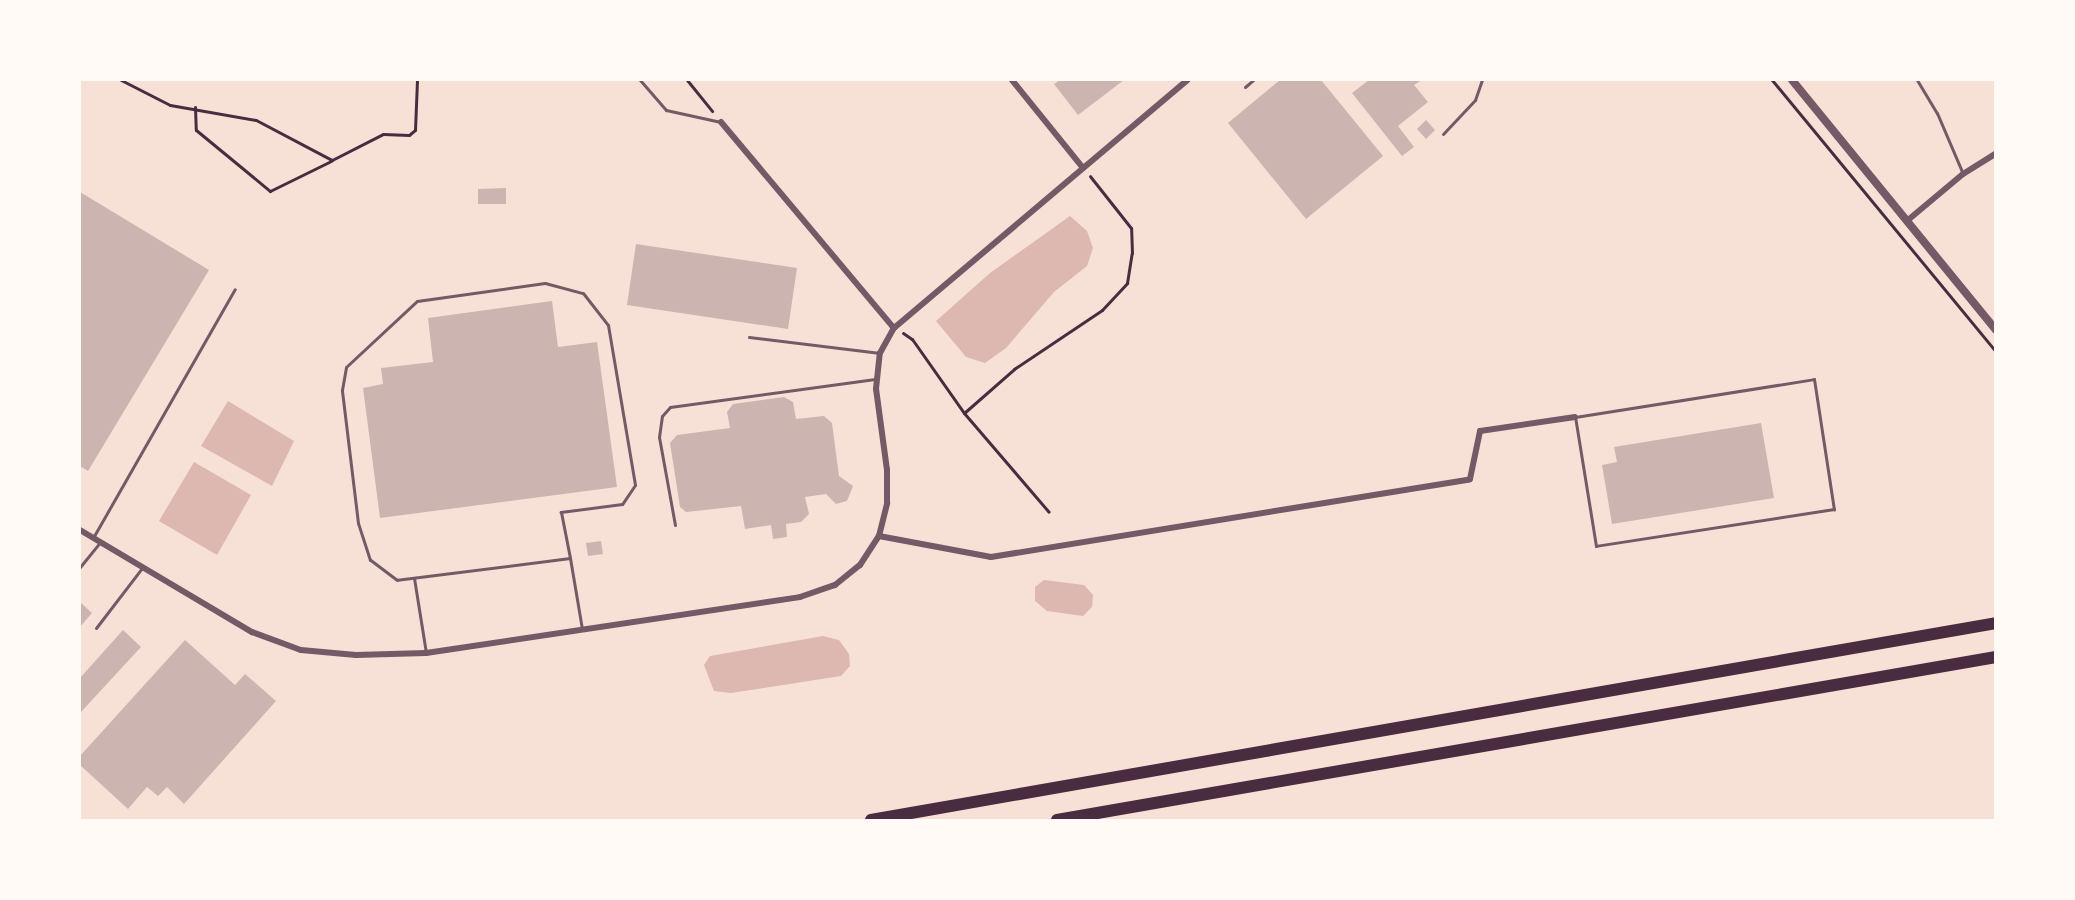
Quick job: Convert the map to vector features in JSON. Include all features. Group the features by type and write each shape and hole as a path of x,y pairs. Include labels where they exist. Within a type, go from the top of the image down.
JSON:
{"highway":[{"path":"872,820 1995,623"},
{"path":"1057,820 1995,657"}],"street":[{"path":"1012,80 1083,168"},
{"path":"80,530 229,620 282,644 356,655 426,652 800,597 835,585 860,565 879,536 887,503 887,470 877,379 880,353 894,328 1187,80"},
{"path":"1792,80 1908,220 1995,330"},
{"path":"721,122 894,328"},
{"path":"1908,220 1962,174 1995,153"},
{"path":"879,536 991,557 1470,479 1480,431 1575,417"}],"lane":[{"path":"640,80 666,110 721,122"},
{"path":"1245,87 1253,80"},
{"path":"1443,134 1475,100 1482,80"},
{"path":"1917,80 1936,113 1962,174"},
{"path":"570,558 397,580 370,560 358,523 342,390 346,367 417,301 544,283 583,293 608,325 635,485 622,504 561,512 570,558 582,629"},
{"path":"93,538 235,289"},
{"path":"749,337 880,353"},
{"path":"675,525 659,437 662,416 669,407 877,379"},
{"path":"1814,380 1834,509 1596,546 1575,417 1814,380"},
{"path":"80,567 100,542"},
{"path":"96,628 142,568"},
{"path":"414,578 426,652"}],"path":[{"path":"122,80 170,105 195,107 256,120 332,160"},
{"path":"195,107 196,130 270,191 383,134 409,135 415,130 417,80"},
{"path":"687,80 721,122"},
{"path":"1772,80 1995,352"},
{"path":"964,413 1014,369 1102,310 1127,283 1132,253 1131,228 1083,168"},
{"path":"894,328 912,339 964,413 1049,512"}],"shaded area":[{"path":"1070,216 1087,231 1093,248 1087,266 1054,292 1006,348 985,363 966,357 936,321 990,273"},
{"path":"228,401 294,441 272,486 201,446"},
{"path":"194,462 251,495 217,555 159,521"},
{"path":"1044,580 1084,585 1093,595 1092,607 1083,616 1047,611 1035,601 1035,587"},
{"path":"823,636 839,640 849,654 850,666 841,676 731,693 714,691 704,665 710,656"}],"building":[{"path":"1060,80 1124,80 1078,115 1054,84"},
{"path":"1280,80 1321,80 1383,156 1306,219 1228,123"},
{"path":"1369,80 1422,80 1414,85 1428,102 1398,126 1414,147 1402,156 1352,93"},
{"path":"1426,120 1435,130 1426,139 1417,129"},
{"path":"506,188 506,204 478,204 478,189"},
{"path":"80,192 209,270 88,471 80,466"},
{"path":"636,244 797,268 788,329 627,305"},
{"path":"552,301 558,347 597,342 617,487 380,518 363,388 383,384 381,368 433,362 428,318"},
{"path":"784,397 793,402 796,419 824,416 832,423 839,476 853,486 847,501 836,504 826,494 805,497 809,514 801,522 786,524 787,537 773,539 771,525 745,529 741,506 686,512 680,507 670,443 677,435 730,428 727,412 733,404"},
{"path":"1761,423 1774,498 1612,524 1602,465 1617,462 1614,447"},
{"path":"601,541 603,554 588,556 586,543"},
{"path":"80,602 92,613 80,627"},
{"path":"123,630 141,647 81,712 80,678"},
{"path":"185,640 235,685 245,674 276,701 184,804 167,787 158,796 147,787 128,809 80,765 80,756"}]}
